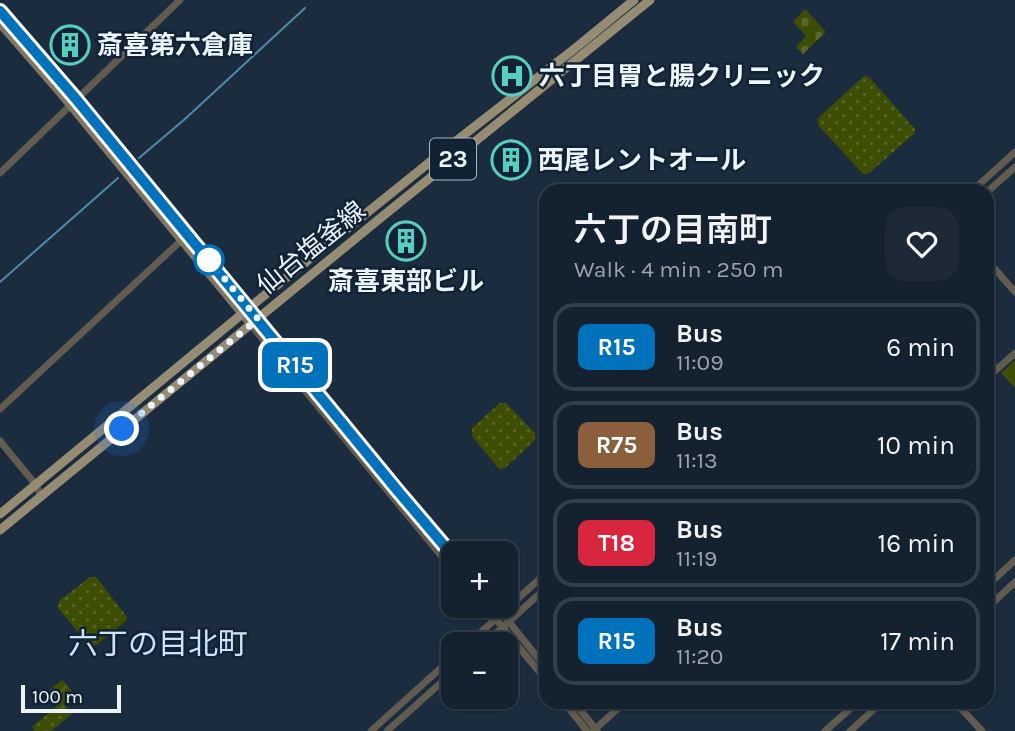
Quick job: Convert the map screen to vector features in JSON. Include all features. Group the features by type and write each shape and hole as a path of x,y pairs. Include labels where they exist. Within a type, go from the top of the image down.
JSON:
{"main road":[{"name":"仙台塩釜線","path":"0,514 246,311 634,0"},
{"name":"仙台塩釜線","path":"0,530 650,0"},
{"path":"0,11 254,322"},
{"path":"0,24 73,102"}],"street":[{"path":"0,173 180,0"},
{"path":"980,184 1015,152"},
{"path":"994,186 1015,167"},
{"path":"0,409 185,238"},
{"path":"994,268 1015,292"},
{"path":"254,322 441,542"},
{"path":"254,322 441,555"},
{"path":"994,372 1015,353"},
{"path":"0,441 36,485 41,496"},
{"path":"994,580 1015,561"},
{"path":"518,595 539,578"},
{"path":"994,602 1015,582"},
{"path":"498,632 539,594"},
{"path":"503,618 539,670"},
{"path":"481,632 496,619 506,625 539,660"},
{"path":"370,731 441,668"},
{"path":"387,731 441,683"},
{"path":"571,709 593,730"},
{"path":"578,709 593,730"},
{"path":"593,730 617,709"},
{"path":"825,731 850,709"},
{"path":"850,731 874,709"},
{"path":"962,709 982,731"}],"green space":[{"path":"805,9 826,32 803,54 796,47 806,36 793,22"},
{"path":"864,76 869,77 915,129 915,133 868,174 863,174 818,125 818,118"},
{"path":"1015,360 1015,388 1001,373"},
{"path":"500,403 506,403 535,433 535,440 505,468 499,469 472,436 472,428"},
{"path":"90,577 96,577 127,617 126,621 90,647 58,608 59,601"},
{"path":"62,680 74,693 63,703 72,714 67,718 46,693"},
{"path":"57,706 67,718 51,731 35,731 32,727"}],"waterway":[{"path":"139,158 305,8"},
{"path":"0,282 118,178"}],"bus line":[{"name":"R15","path":"0,11 76,99 441,542"}],"place":[{"name":"斎喜第六倉庫","path":"70,45"},
{"name":"六丁目胃と腸クリニック","path":"512,76"},
{"name":"西尾レントオール","path":"511,160"},
{"name":"斎喜東部ビル","path":"406,241"}],"district":[{"name":"六丁の目北町","path":"158,644"}],"route":[{"path":"122,429 258,319 209,260"}]}
